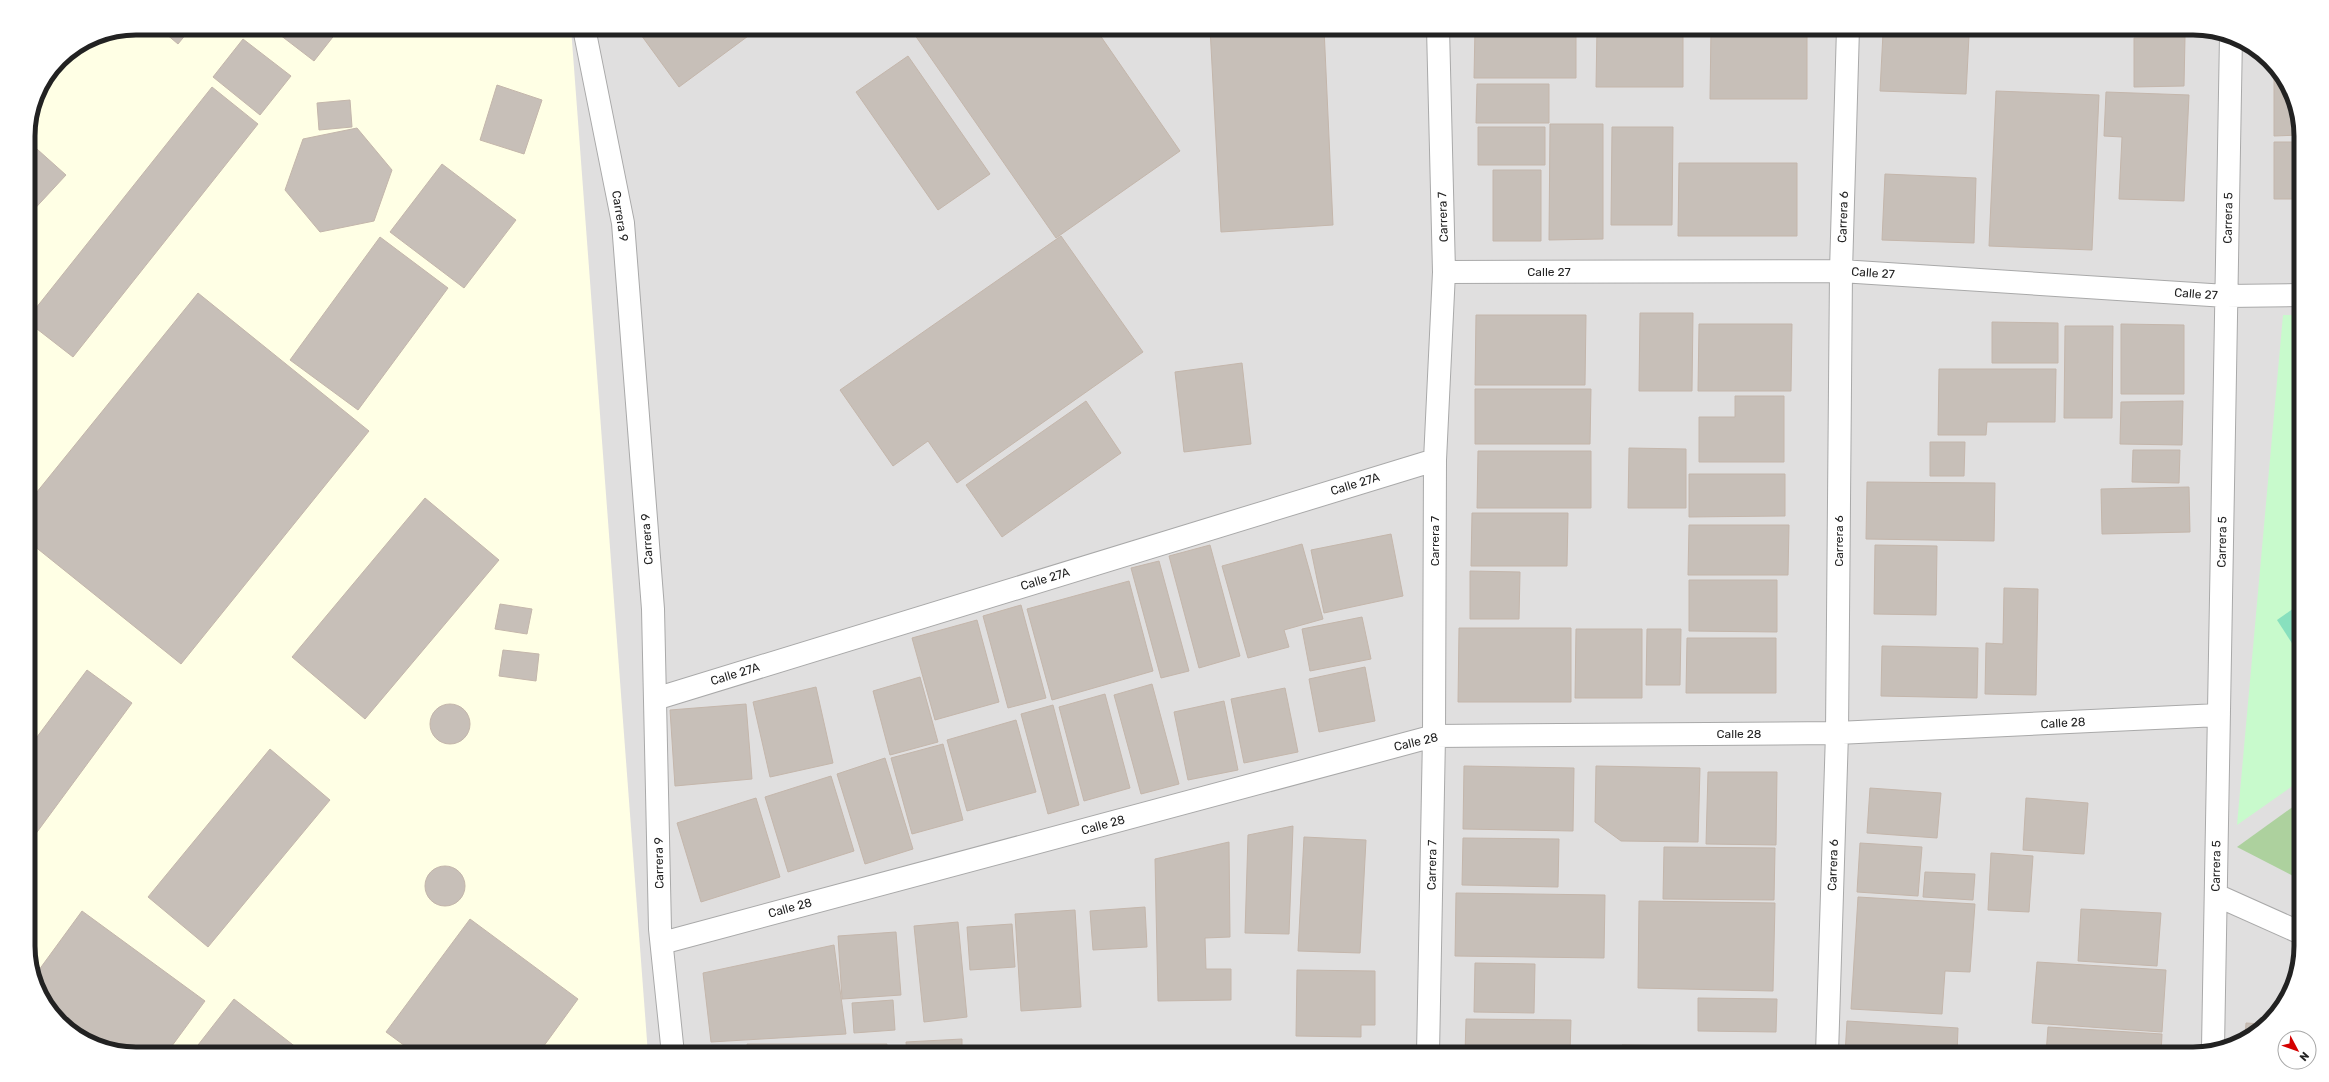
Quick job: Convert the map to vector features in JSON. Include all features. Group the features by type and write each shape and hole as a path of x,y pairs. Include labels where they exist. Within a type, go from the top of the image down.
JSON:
{"street":[{"name":"Carrera 9","path":"585,35 623,223 653,609 662,943 672,1047"},
{"name":"Carrera 7","path":"1428,1047 1434,736 1435,460 1444,272 1438,35"},
{"name":"Carrera 6","path":"1827,1047 1837,733 1841,270 1848,35"},
{"name":"Carrera 5","path":"2213,1045 2231,43"},
{"name":"Calle 27","path":"1444,272 1841,270 2226,296 2294,295"},
{"name":"Calle 27A","path":"655,699 1435,460"},
{"name":"Calle 28","path":"662,943 1434,736 1837,733 2219,715"},
{"path":"2216,895 2294,930"}],"shaded area":[{"path":"130,35 2193,35 2219,38 2232,43 2254,56 2273,75 2286,97 2292,116 2294,130 2294,952 2289,978 2273,1007 2260,1022 2238,1037 2219,1044 2193,1047 130,1047 119,1045 69,1020 56,1007 45,991 40,978 35,952 35,130 38,110 52,80 60,69 75,56 97,43 110,38"},
{"path":"130,35 572,35 647,1047 130,1047 110,1044 97,1039 75,1026 56,1007 45,991 40,978 35,952 35,130 38,110 43,97 60,69 80,52 110,38"}],"green space":[{"path":"2283,315 2294,315 2294,785 2237,825"},
{"path":"2294,608 2294,646 2277,620"},
{"path":"2294,806 2294,876 2237,847"}],"building":[{"path":"167,35 185,35 178,44"},
{"path":"280,35 334,35 314,61"},
{"path":"641,35 750,35 679,87"},
{"path":"915,35 1100,35 1180,151 1056,238"},
{"path":"1210,35 1324,35 1333,225 1221,232"},
{"path":"1475,35 1576,35 1576,78 1474,78"},
{"path":"1597,35 1683,35 1683,87 1596,87"},
{"path":"1711,35 1807,35 1807,99 1710,99"},
{"path":"1883,35 1969,36 1966,94 1880,91"},
{"path":"2185,37 2184,86 2134,87 2134,38"},
{"path":"243,39 291,76 260,115 213,77"},
{"path":"908,56 990,174 938,210 856,92"},
{"path":"2274,77 2289,104 2294,135 2274,136"},
{"path":"1477,84 1549,84 1549,123 1476,123"},
{"path":"497,85 542,100 524,154 480,140"},
{"path":"212,87 258,124 73,357 35,327 35,309"},
{"path":"1996,91 2099,95 2092,250 1989,246"},
{"path":"2106,92 2189,95 2184,201 2119,199 2122,137 2104,136"},
{"path":"350,100 352,127 319,130 317,103"},
{"path":"1550,124 1603,124 1603,239 1549,240"},
{"path":"1478,127 1545,127 1545,165 1478,165"},
{"path":"1612,127 1673,127 1672,225 1611,225"},
{"path":"357,128 392,170 374,221 320,232 285,190 303,139"},
{"path":"2274,142 2294,142 2294,199 2274,199"},
{"path":"35,147 66,175 35,208"},
{"path":"1679,163 1797,163 1797,236 1678,236"},
{"path":"442,164 516,220 464,288 390,232"},
{"path":"1493,170 1541,170 1541,241 1493,241"},
{"path":"1885,174 1976,178 1974,243 1882,240"},
{"path":"1061,236 1143,352 957,483 928,441 893,466 840,390"},
{"path":"380,237 448,288 358,410 290,360"},
{"path":"198,293 369,431 181,664 35,547 35,494"},
{"path":"1640,313 1693,313 1692,391 1639,391"},
{"path":"1476,315 1586,315 1585,385 1475,385"},
{"path":"1992,322 2058,323 2058,363 1992,363"},
{"path":"1699,324 1792,324 1791,391 1698,391"},
{"path":"2121,324 2184,325 2184,394 2121,394"},
{"path":"2065,326 2113,326 2112,418 2064,418"},
{"path":"1242,363 1251,444 1184,452 1175,372"},
{"path":"1939,369 2056,369 2055,422 1987,422 1986,435 1938,435"},
{"path":"1475,389 1591,389 1590,444 1475,444"},
{"path":"1735,396 1784,396 1784,462 1699,462 1699,417 1735,417"},
{"path":"1086,401 1121,453 1002,537 966,485"},
{"path":"2183,401 2182,445 2120,444 2121,402"},
{"path":"1930,442 1965,442 1964,476 1930,476"},
{"path":"1629,448 1686,449 1686,508 1628,508"},
{"path":"2133,450 2180,450 2179,483 2132,482"},
{"path":"1478,451 1591,451 1591,508 1477,508"},
{"path":"1689,474 1785,474 1785,516 1689,517"},
{"path":"1867,482 1995,483 1994,541 1866,539"},
{"path":"2189,487 2190,532 2102,534 2101,489"},
{"path":"425,498 499,560 365,719 292,657"},
{"path":"1472,513 1568,513 1567,566 1471,566"},
{"path":"1689,525 1789,525 1788,575 1688,575"},
{"path":"1391,534 1403,596 1324,613 1311,550"},
{"path":"1302,544 1323,619 1284,630 1289,647 1248,658 1222,566"},
{"path":"1210,545 1240,656 1199,668 1169,556"},
{"path":"1875,545 1937,546 1936,615 1874,614"},
{"path":"1159,561 1189,671 1161,678 1131,568"},
{"path":"1470,571 1520,572 1519,619 1470,619"},
{"path":"1689,580 1777,580 1777,632 1689,631"},
{"path":"1129,581 1153,671 1052,700 1027,609"},
{"path":"2004,588 2038,589 2036,695 1985,694 1986,643 2003,644"},
{"path":"500,604 532,609 527,634 495,629"},
{"path":"1021,605 1046,698 1008,708 983,616"},
{"path":"1362,617 1371,659 1310,671 1302,629"},
{"path":"977,620 999,702 935,720 912,638"},
{"path":"1459,628 1571,628 1571,702 1458,702"},
{"path":"1576,629 1642,629 1642,698 1575,698"},
{"path":"1647,629 1681,629 1680,685 1646,685"},
{"path":"1687,638 1776,638 1776,693 1686,693"},
{"path":"1882,646 1978,648 1977,698 1881,696"},
{"path":"503,650 539,654 536,681 499,676"},
{"path":"1365,667 1375,721 1319,732 1309,679"},
{"path":"87,670 132,703 35,835 35,740"},
{"path":"920,677 938,742 890,755 873,691"},
{"path":"1152,684 1179,784 1141,794 1114,695"},
{"path":"816,687 833,763 770,777 753,702"},
{"path":"1285,688 1298,752 1244,763 1231,699"},
{"path":"1105,694 1130,788 1084,801 1059,707"},
{"path":"1224,701 1238,770 1188,780 1174,712"},
{"path":"450,704 461,707 467,713 470,724 467,735 461,741 450,744 439,741 433,735 430,724 433,713 439,707"},
{"path":"746,704 752,779 675,786 670,710"},
{"path":"1053,705 1079,805 1048,814 1021,714"},
{"path":"1016,720 1036,792 967,811 947,740"},
{"path":"943,744 963,820 912,834 891,758"},
{"path":"270,749 330,800 208,947 148,897"},
{"path":"885,758 913,849 865,864 837,774"},
{"path":"1464,766 1574,768 1573,831 1463,829"},
{"path":"1596,766 1700,768 1698,842 1621,841 1595,822"},
{"path":"1708,772 1777,772 1776,845 1706,844"},
{"path":"831,776 854,851 788,872 765,797"},
{"path":"1870,788 1941,793 1937,838 1867,833"},
{"path":"756,798 780,877 701,902 677,823"},
{"path":"2026,798 2088,803 2084,854 2023,850"},
{"path":"1293,826 1289,934 1245,933 1248,835"},
{"path":"1304,837 1366,840 1360,953 1298,951"},
{"path":"1463,838 1559,839 1558,887 1462,885"},
{"path":"1229,842 1230,937 1205,938 1206,969 1231,969 1231,1000 1158,1001 1155,859"},
{"path":"1860,843 1922,847 1918,896 1857,892"},
{"path":"1664,847 1775,848 1774,900 1663,899"},
{"path":"1991,853 2033,856 2029,912 1988,910"},
{"path":"449,866 456,869 462,875 465,886 464,894 456,903 449,906 441,906 434,903 426,894 425,882 428,875 437,867"},
{"path":"1925,872 1975,874 1973,900 1923,897"},
{"path":"1456,893 1605,895 1604,958 1455,956"},
{"path":"1858,897 1975,904 1970,972 1945,971 1942,1014 1851,1009"},
{"path":"1639,901 1775,903 1773,991 1638,988"},
{"path":"1145,907 1147,947 1093,950 1090,911"},
{"path":"2081,909 2161,913 2157,966 2078,961"},
{"path":"1075,910 1081,1007 1021,1011 1015,914"},
{"path":"82,911 205,1001 171,1047 130,1047 110,1044 86,1033 65,1017 45,991 38,971"},
{"path":"470,919 578,999 543,1047 406,1047 386,1032"},
{"path":"958,922 967,1017 924,1022 914,926"},
{"path":"1012,924 1015,967 970,970 967,927"},
{"path":"896,932 901,995 842,999 838,936"},
{"path":"834,945 846,1034 711,1042 703,973"},
{"path":"2037,962 2166,970 2162,1032 2032,1023"},
{"path":"1475,963 1535,964 1534,1013 1474,1012"},
{"path":"1297,970 1375,971 1375,1025 1361,1025 1361,1037 1296,1036"},
{"path":"1698,998 1777,999 1776,1032 1698,1031"},
{"path":"234,999 296,1047 196,1047"},
{"path":"893,1000 895,1030 854,1033 852,1003"},
{"path":"1466,1019 1571,1020 1570,1047 1465,1047"},
{"path":"1847,1021 1958,1028 1957,1047 1845,1047"},
{"path":"2246,1023 2258,1024 2249,1030 2245,1032"},
{"path":"2048,1027 2162,1034 2161,1047 2047,1047"},
{"path":"962,1039 962,1047 906,1047 906,1042"},
{"path":"747,1044 887,1044 887,1047 747,1047"},
{"path":"1622,1045 1680,1046 1680,1047 1622,1047"}]}
